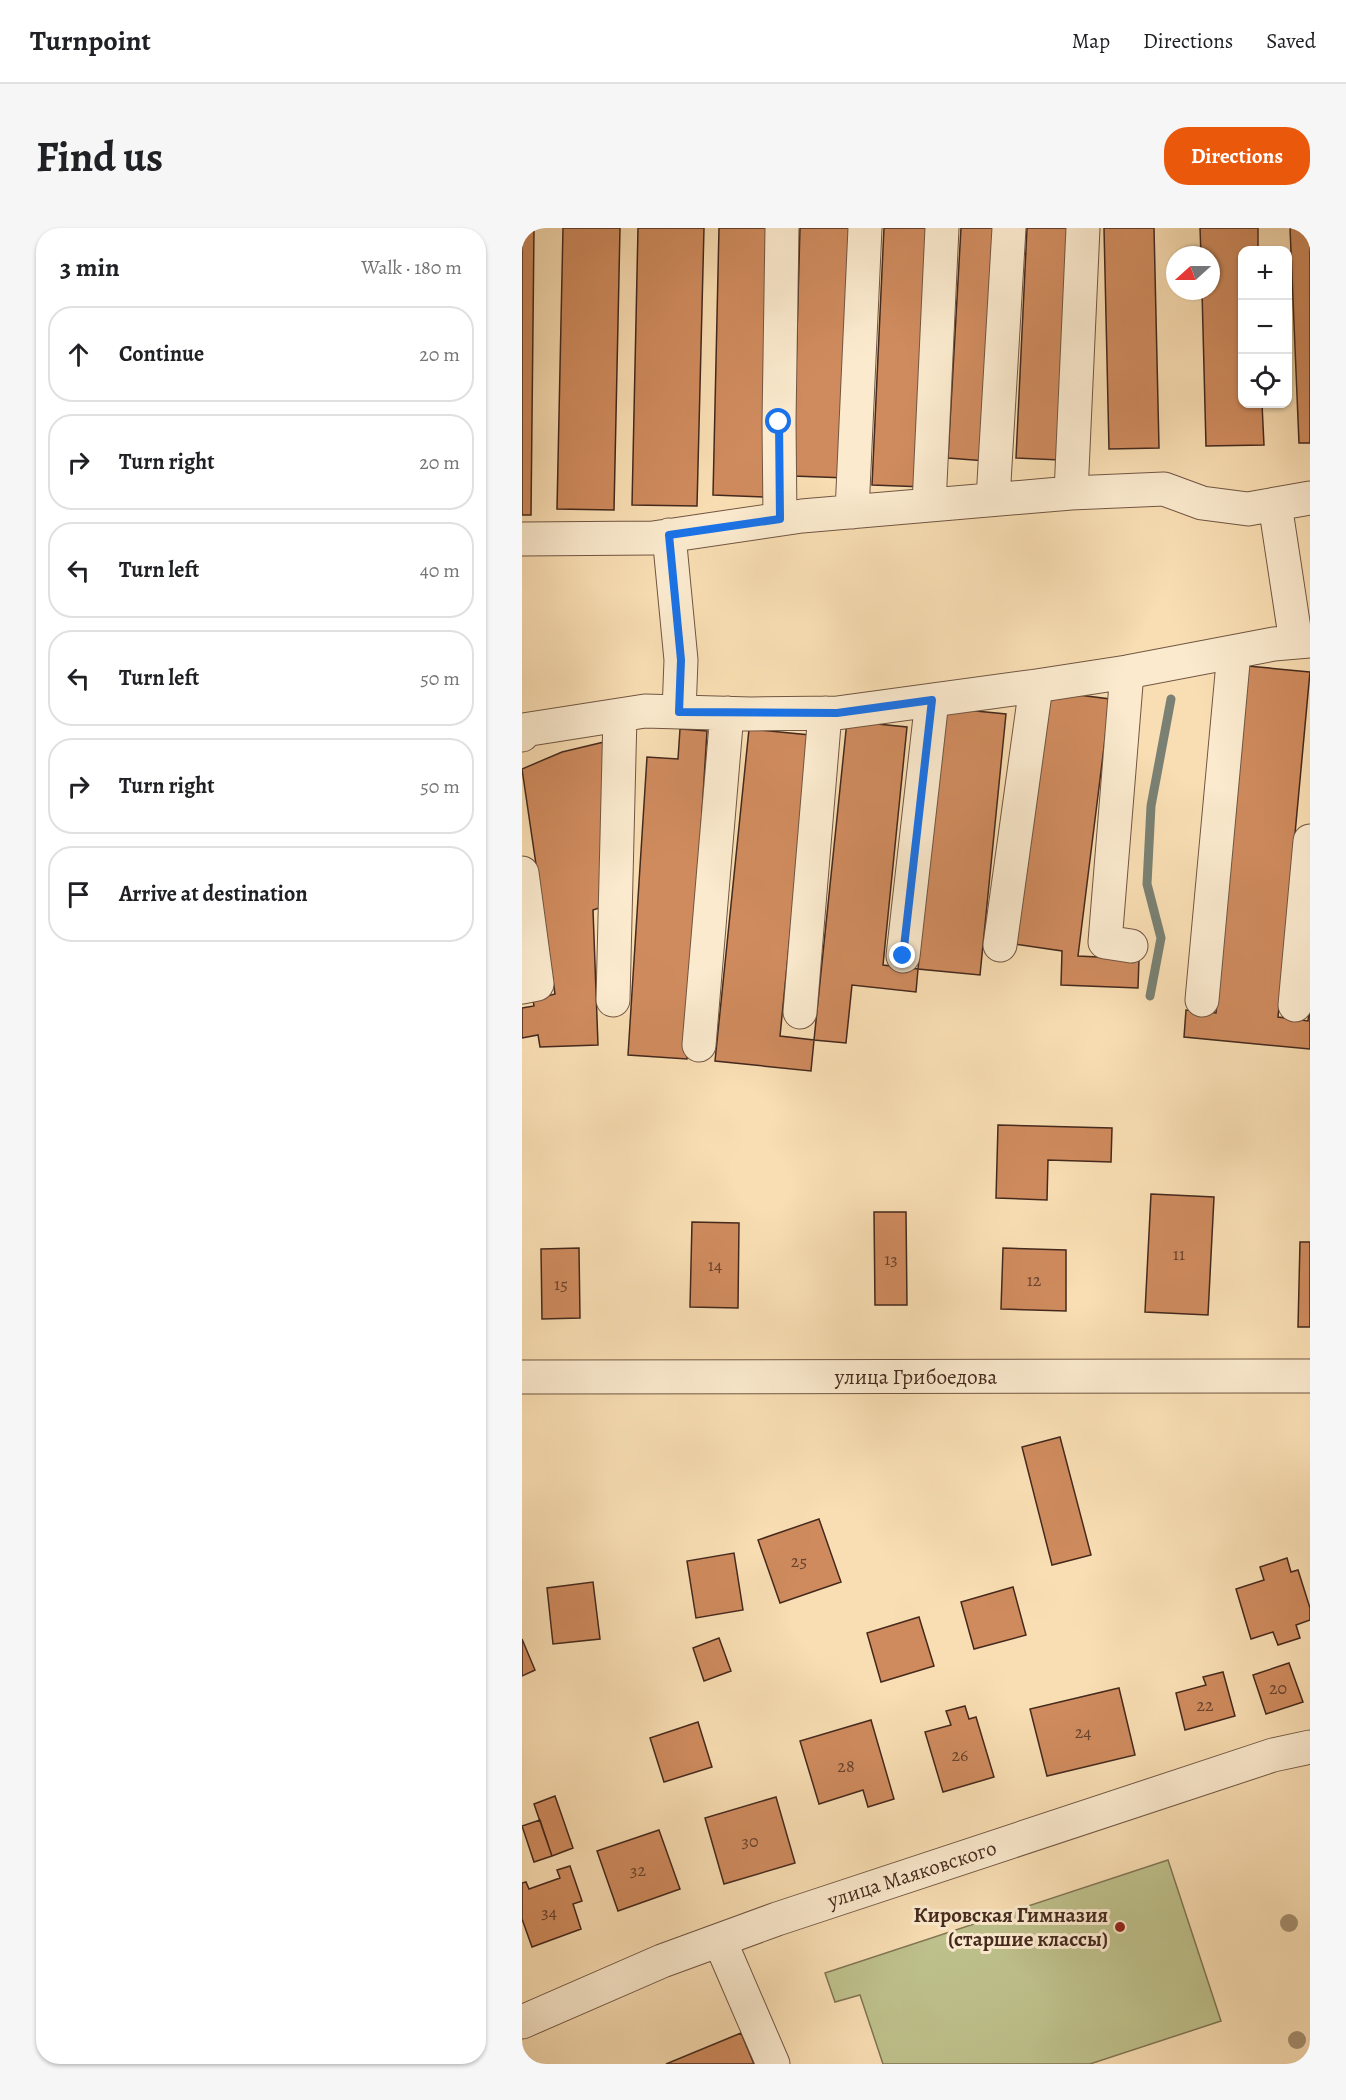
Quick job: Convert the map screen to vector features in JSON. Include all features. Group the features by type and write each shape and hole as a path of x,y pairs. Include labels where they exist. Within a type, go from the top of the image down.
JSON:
{"street":[{"path":"780,519 782,228"},
{"path":"852,512 865,228"},
{"path":"929,505 942,228"},
{"path":"993,499 1009,228"},
{"path":"1071,493 1083,228"},
{"path":"522,539 653,538 780,519 1071,493 1164,489 1202,503 1248,509 1310,498"},
{"path":"522,735 524,730 645,711 825,713 1036,686 1303,641 1275,504"},
{"path":"669,535 681,660 679,712"},
{"path":"1202,1000 1234,652"},
{"path":"1127,672 1105,942 1131,946"},
{"path":"1000,945 1036,686"},
{"path":"903,956 932,700"},
{"path":"699,1045 727,713"},
{"path":"800,1012 825,713"},
{"path":"613,1000 621,715"},
{"path":"1295,1005 1310,841"},
{"path":"522,873 525,914 537,984 522,987"},
{"name":"улица Грибоедова","path":"522,1377 1310,1376"},
{"name":"улица Маяковского","path":"522,2022 662,1961 777,1919 1273,1755 1310,1747"},
{"path":"720,1941 773,2064"}],"green space":[{"path":"1168,1860 1221,2021 1090,2064 883,2064 860,1995 835,2002 825,1973"}],"building":[{"path":"522,228 534,228 531,515 522,515"},
{"path":"563,228 620,228 614,510 557,509"},
{"path":"638,228 704,228 697,506 632,505"},
{"path":"719,228 772,228 766,497 713,495"},
{"path":"800,228 854,228 847,478 793,476"},
{"path":"884,228 937,228 925,487 872,485"},
{"path":"961,228 1000,228 986,461 948,458"},
{"path":"1027,228 1072,228 1060,460 1016,458"},
{"path":"1104,228 1154,228 1159,448 1109,449"},
{"path":"1200,228 1258,228 1258,246 1238,246 1238,408 1262,408 1264,445 1206,446 1202,300 1220,300 1220,246 1201,246"},
{"path":"1290,228 1310,228 1310,443 1299,443"},
{"path":"1248,666 1310,672 1278,1017 1308,1021 1310,1001 1310,1049 1184,1037 1186,1010 1216,1013"},
{"path":"1047,691 1110,699 1078,956 1139,959 1138,988 1061,985 1062,951 1015,944"},
{"path":"945,708 1006,714 980,975 918,969"},
{"path":"847,721 907,727 883,965 918,969 916,992 852,985 846,1043 814,1040"},
{"path":"680,729 707,731 687,1059 628,1055 647,757 678,759"},
{"path":"749,729 810,735 780,1036 814,1040 811,1071 715,1061"},
{"path":"604,742 608,905 593,910 598,1045 540,1047 538,1035 522,1038 522,1008 534,1006 533,1000 555,994 522,769 562,752"},
{"path":"998,1125 1112,1128 1111,1162 1048,1160 1047,1200 996,1198"},
{"path":"1151,1194 1214,1197 1208,1315 1145,1312"},
{"path":"874,1212 906,1212 907,1305 875,1305"},
{"path":"692,1222 739,1223 738,1308 690,1307"},
{"path":"1300,1242 1310,1242 1310,1327 1298,1327"},
{"path":"579,1248 580,1318 542,1319 541,1249"},
{"path":"1003,1248 1066,1250 1066,1311 1001,1309"},
{"path":"1060,1437 1091,1555 1052,1565 1022,1447"},
{"path":"819,1519 841,1582 780,1603 758,1540"},
{"path":"734,1553 743,1610 696,1618 687,1561"},
{"path":"1287,1558 1291,1572 1298,1570 1310,1608 1310,1620 1296,1625 1300,1638 1278,1645 1273,1632 1251,1639 1236,1589 1264,1580 1260,1567"},
{"path":"593,1582 600,1639 553,1644 547,1588"},
{"path":"1013,1587 1026,1635 974,1649 961,1602"},
{"path":"919,1617 934,1666 881,1682 867,1633"},
{"path":"719,1638 731,1671 704,1681 693,1648"},
{"path":"522,1639 535,1670 522,1676"},
{"path":"1289,1663 1303,1702 1266,1714 1253,1675"},
{"path":"1223,1672 1235,1716 1185,1730 1176,1693 1206,1685 1203,1677"},
{"path":"1119,1688 1135,1755 1047,1776 1030,1709"},
{"path":"965,1706 969,1719 976,1717 994,1777 943,1792 925,1732 951,1725 946,1711"},
{"path":"871,1720 894,1799 868,1807 863,1790 819,1804 800,1741"},
{"path":"698,1722 712,1767 664,1782 650,1738"},
{"path":"555,1796 573,1848 552,1856 534,1804"},
{"path":"776,1797 795,1863 724,1884 705,1818"},
{"path":"540,1820 552,1856 534,1862 522,1826"},
{"path":"659,1830 680,1889 618,1911 597,1851"},
{"path":"570,1866 582,1901 573,1904 581,1929 532,1947 522,1919 522,1883 526,1882 529,1889 560,1878 557,1870"},
{"path":"741,2033 754,2064 666,2064 712,2045"}],"waterway":[{"path":"1150,996 1161,938 1147,884 1151,806 1171,699"}],"place":[{"name":"Кировская Гимназия (старшие классы)","path":"1120,1927"}],"route":[{"path":"779,422 780,519 669,535 681,660 679,712 837,713 932,700 903,956"}]}
